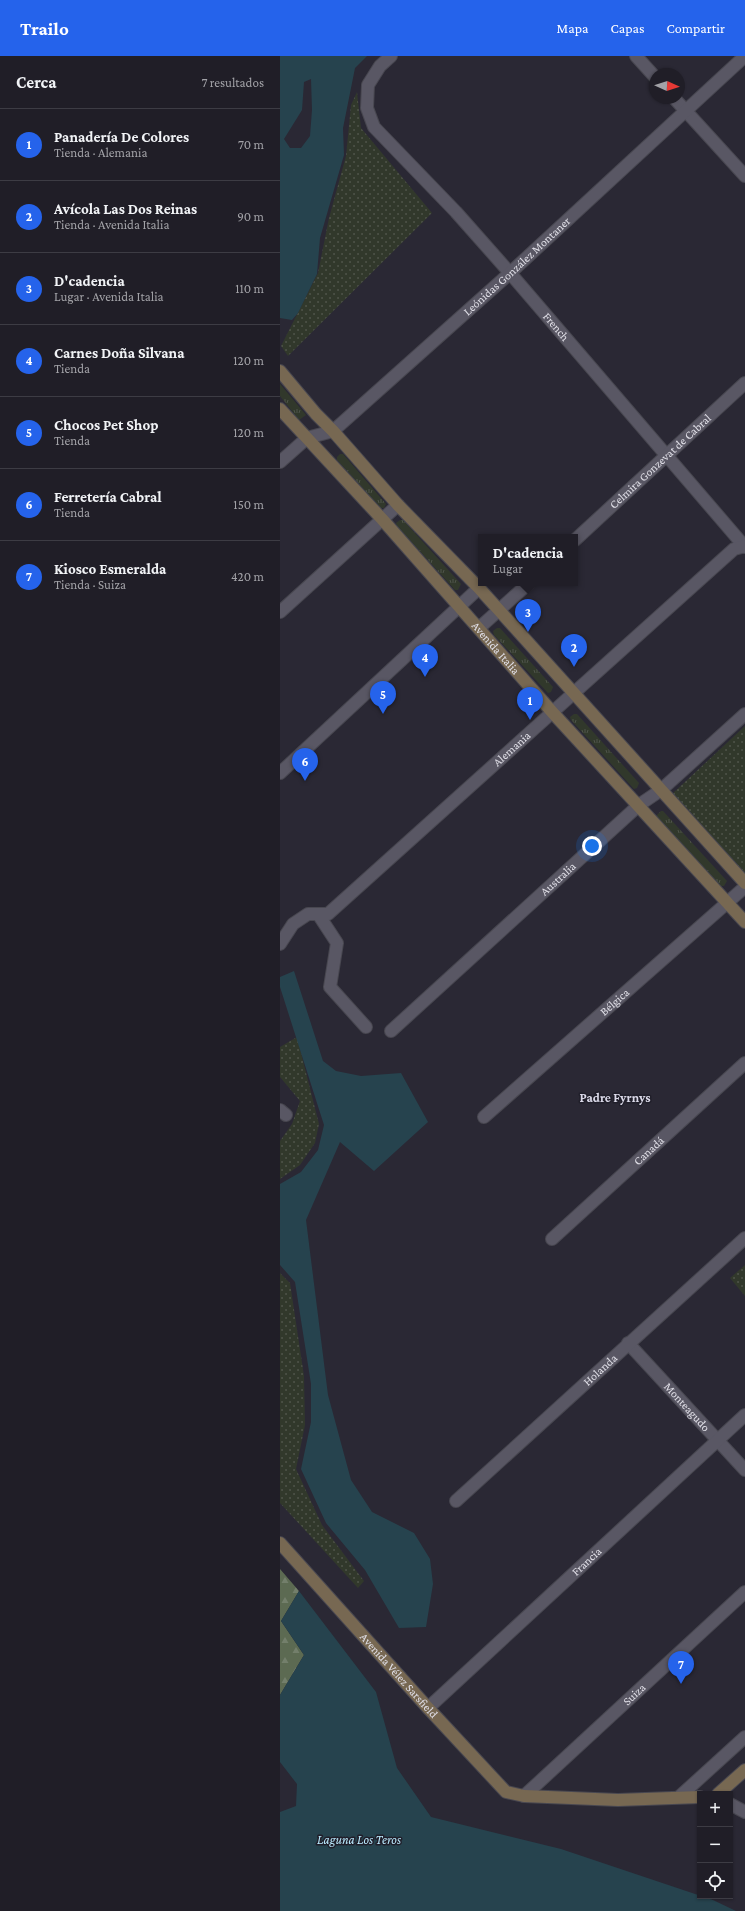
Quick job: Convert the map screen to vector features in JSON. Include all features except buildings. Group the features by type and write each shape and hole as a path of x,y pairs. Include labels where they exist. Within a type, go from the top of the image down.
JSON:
{"main road":[{"path":"280,371 316,414 333,431 398,505 479,588 745,883"},
{"name":"Avenida Italia","path":"280,409 382,519 553,713 745,922"},
{"name":"Avenida Vélez Sarsfield","path":"280,1543 428,1708 506,1792 524,1796 618,1800 697,1797"},
{"path":"721,1791 745,1770"}],"street":[{"name":"French","path":"390,56 380,66 368,85 367,108 374,127 456,212 668,455 745,546"},
{"path":"636,56 649,70"},
{"name":"Leónidas González Montaner","path":"280,462 307,438 333,431 510,273 745,56"},
{"path":"680,104 745,176"},
{"name":"Celmira Gonzevat de Cabral","path":"578,537 745,382"},
{"path":"280,612 398,505"},
{"name":"Alemania","path":"280,944 293,924 308,914 328,914 734,549 745,546"},
{"path":"479,628 526,586"},
{"path":"281,770 479,588"},
{"name":"Australia","path":"391,1031 639,805 661,790 745,714"},
{"name":"Bélgica","path":"484,1117 745,886"},
{"path":"318,914 337,943 330,987 366,1027"},
{"name":"Canadá","path":"552,1239 745,1063"},
{"name":"Holanda","path":"456,1501 745,1238"},
{"name":"Monteagudo","path":"628,1343 745,1470"},
{"name":"Francia","path":"428,1708 745,1415"},
{"name":"Suiza","path":"524,1796 745,1592"},
{"path":"679,1797 745,1737"},
{"path":"733,1806 745,1812"}],"green space":[{"path":"357,92 361,128 432,213 288,356 281,346 318,273 329,218 346,156 351,105"},
{"path":"280,384 306,415 299,420 280,396"},
{"path":"340,454 343,454 386,504 384,508 381,508 337,460 337,457"},
{"path":"403,520 461,584 458,590 455,590 397,526 396,523"},
{"path":"500,628 553,687 551,692 548,693 494,635 493,631"},
{"path":"577,714 639,783 637,788 634,789 571,720 570,717"},
{"path":"745,726 745,874 673,793"},
{"path":"663,811 727,881 724,886 721,886 657,818 657,815"},
{"path":"297,1037 319,1124 315,1143 300,1165 280,1179 280,1141 292,1124 300,1101 280,1077 280,1047"},
{"path":"745,1265 745,1296 730,1278"},
{"path":"280,1273 290,1283 304,1376 305,1425 296,1469 322,1525 364,1581 358,1588 280,1503"},
{"path":"280,1569 299,1591 281,1621 304,1655 280,1695"}],"water":[{"path":"280,56 367,56 355,68 343,128 344,155 320,238 317,274 298,313 292,320 280,318","holes":["311,79 312,110 310,136 301,148 290,148 284,139 302,110 304,82"]},
{"path":"294,971 323,1061 336,1071 361,1076 401,1073 428,1122 374,1171 340,1142 306,1220 328,1395 351,1480 372,1512 414,1533 430,1559 433,1584 426,1627 399,1628 365,1570 326,1523 301,1469 311,1422 311,1384 295,1282 280,1265 280,1184 301,1172 318,1150 324,1125 280,987 280,977"},
{"name":"Laguna Los Teros","path":"299,1591 376,1692 397,1768 431,1817 561,1849 697,1895 697,1899 713,1900 736,1911 280,1911 280,1812 296,1806 297,1784 280,1762 280,1695 304,1655 281,1621"}],"place":[{"name":"D'cadencia","path":"528,632"},
{"name":"Avícola Las Dos Reinas","path":"574,667"},
{"name":"Carnes Doña Silvana","path":"425,677"},
{"name":"Chocos Pet Shop","path":"383,714"},
{"name":"Panadería De Colores","path":"530,720"},
{"name":"Ferretería Cabral","path":"305,781"},
{"name":"Kiosco Esmeralda","path":"681,1684"}],"district":[{"name":"Padre Fyrnys","path":"615,1097"}]}
